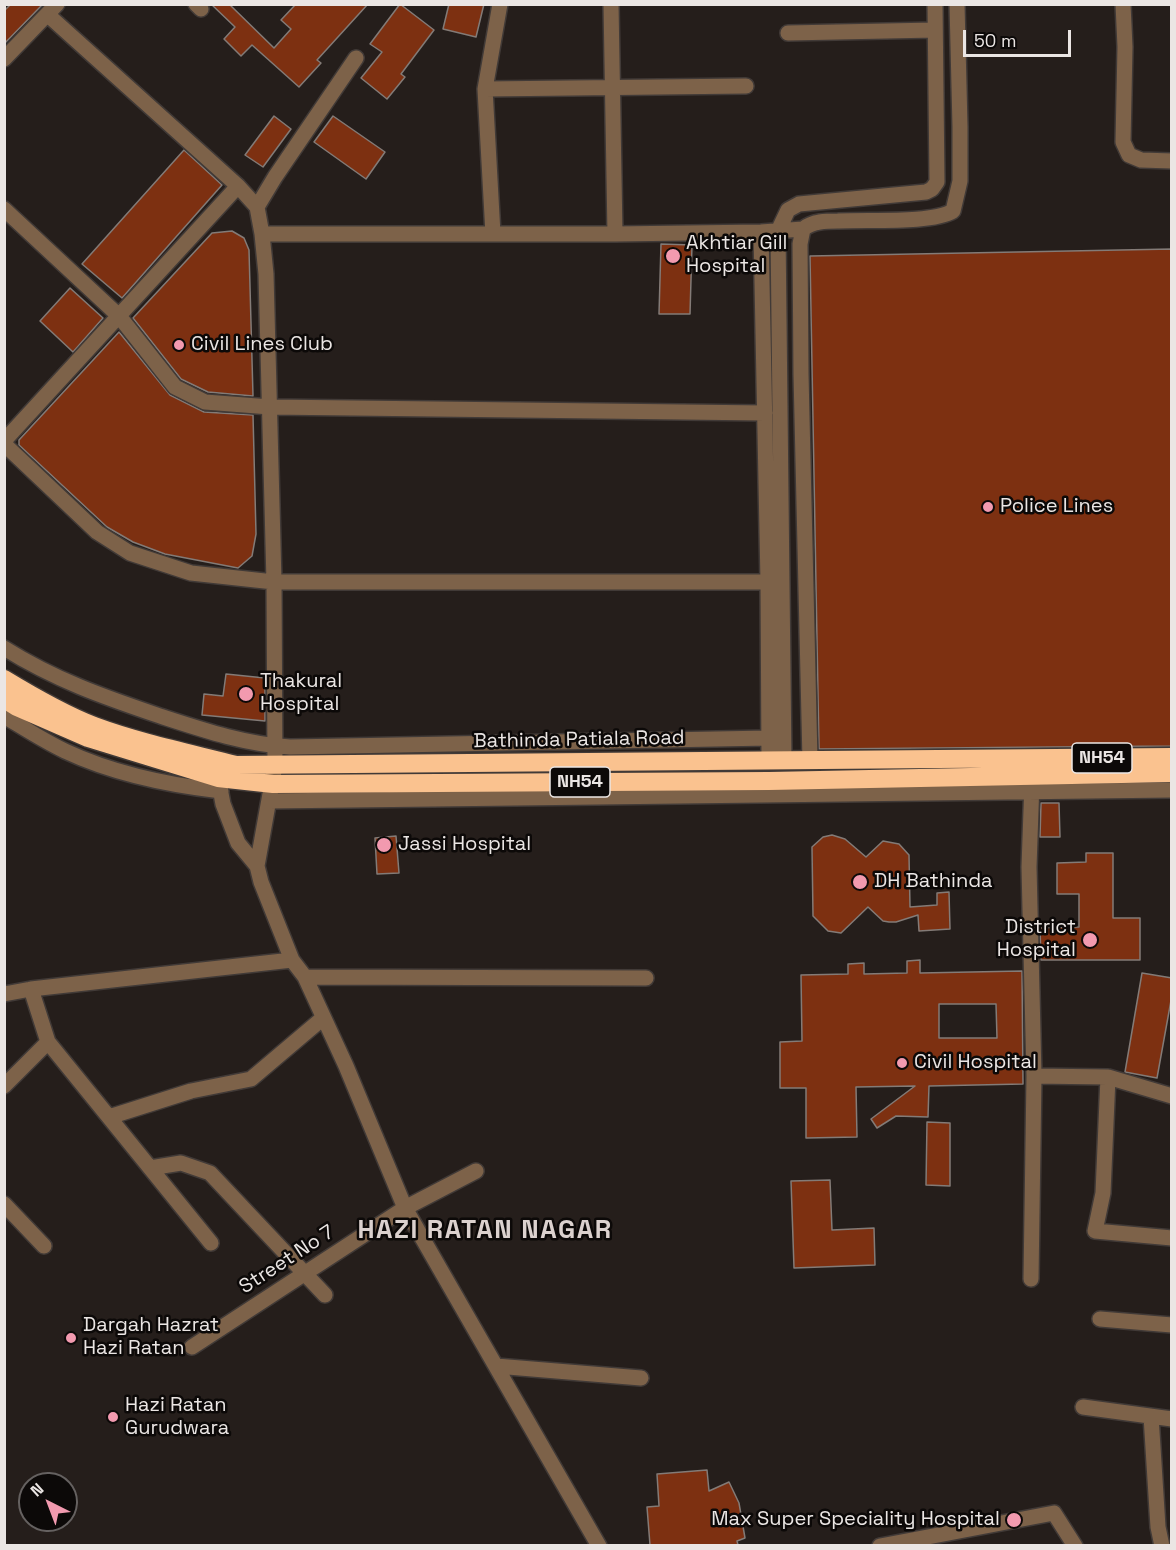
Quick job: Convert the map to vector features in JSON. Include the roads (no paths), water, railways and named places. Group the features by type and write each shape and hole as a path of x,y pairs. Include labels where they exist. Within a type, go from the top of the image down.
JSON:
{"highway":[{"name":"Bathinda Patiala Road","path":"4,679 93,726 236,765 272,784 810,760 1172,757"},
{"name":"NH54","path":"4,699 88,738 220,784 768,781 1032,784 1172,773"}],"street":[{"path":"493,234 485,89 500,4"},
{"path":"611,4 615,234"},
{"path":"776,736 778,231 788,210 799,204 926,192 932,189 937,182 935,4"},
{"path":"810,760 800,244 803,229 808,224 867,219 928,219 944,217 953,211 960,181 957,4"},
{"path":"1123,4 1125,47 1123,142 1129,155 1141,160 1172,161"},
{"path":"6,54 52,10 238,186 257,207 266,274 274,582 275,746 272,784 257,867"},
{"path":"788,33 935,30"},
{"path":"257,207 356,58"},
{"path":"485,89 746,86"},
{"path":"238,186 4,442 97,532 130,553 191,573 274,582 768,582"},
{"path":"4,209 119,316 175,387 205,402 270,407 765,413"},
{"path":"262,234 615,234 761,232 803,229"},
{"path":"761,232 768,582 777,761"},
{"path":"4,648 34,667 92,693 252,744 275,746 810,736"},
{"path":"4,716 64,751 128,775 180,786 220,784"},
{"path":"214,759 224,804 238,843 257,867 292,960 305,977 346,1066 405,1208 599,1545"},
{"path":"1031,1279 1034,1076 1029,867 1032,784 1172,790"},
{"path":"4,994 292,960"},
{"path":"305,977 646,978"},
{"path":"31,989 48,1042 211,1244"},
{"path":"109,1117 191,1091 250,1078 323,1017"},
{"path":"4,1086 48,1042"},
{"path":"1034,1076 1108,1077 1172,1096"},
{"path":"1108,1077 1102,1193 1095,1231 1172,1238"},
{"path":"150,1168 181,1163 210,1173 325,1295"},
{"name":"Street No 7","path":"192,1347 405,1208 476,1171"},
{"path":"4,1204 44,1246"},
{"path":"1100,1319 1172,1325"},
{"path":"496,1366 641,1378"},
{"path":"1083,1407 1172,1419"},
{"path":"1151,1416 1158,1527 1162,1545"},
{"path":"880,1545 1054,1513 1075,1545"}],"place":[{"name":"Akhtiar Gill Hospital","path":"673,256"},
{"name":"Civil Lines Club","path":"179,345"},
{"name":"Police Lines","path":"988,507"},
{"name":"Thakural Hospital","path":"246,694"},
{"name":"Jassi Hospital","path":"384,845"},
{"name":"DH Bathinda","path":"860,882"},
{"name":"District Hospital","path":"1090,940"},
{"name":"Civil Hospital","path":"902,1063"},
{"name":"Dargah Hazrat Hazi Ratan","path":"71,1338"},
{"name":"Hazi Ratan Gurudwara","path":"113,1417"},
{"name":"Max Super Speciality Hospital","path":"1014,1520"}],"district":[{"name":"HAZI RATAN NAGAR","path":"485,1231"}]}
